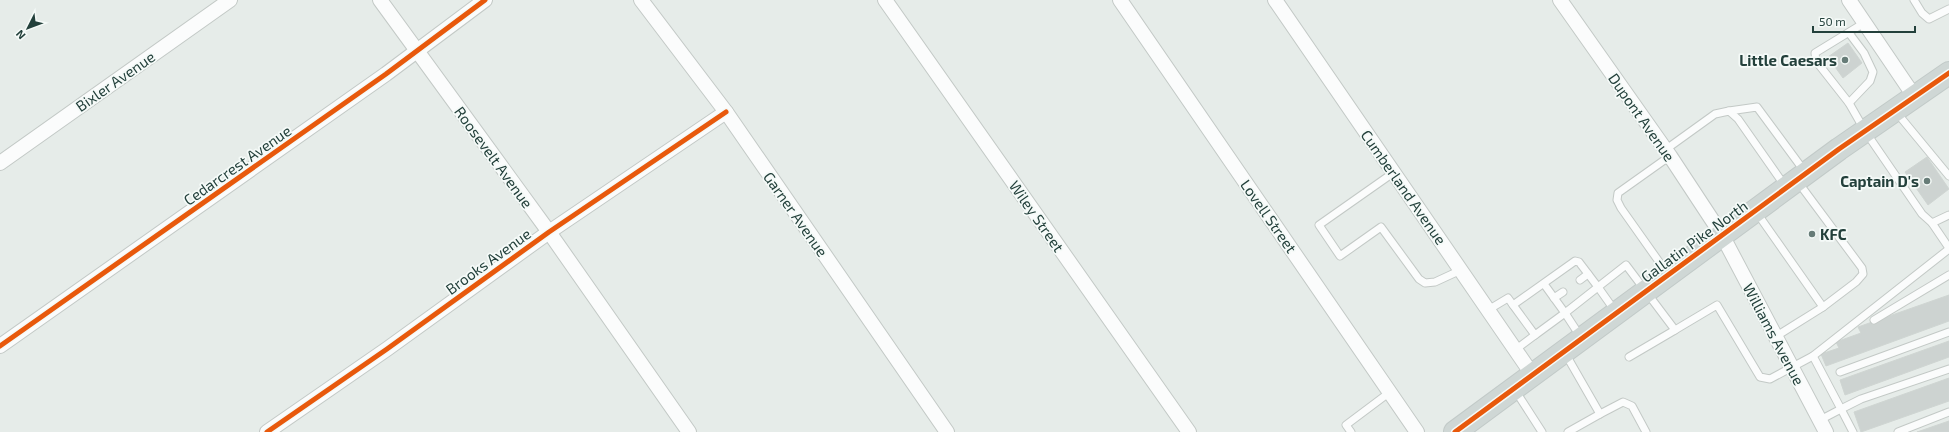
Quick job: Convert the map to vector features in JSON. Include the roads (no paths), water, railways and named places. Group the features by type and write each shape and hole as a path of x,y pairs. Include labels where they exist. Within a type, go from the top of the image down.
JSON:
{"main road":[{"name":"Gallatin Pike North","path":"1455,432 1796,181 1914,96 1949,73"}],"street":[{"name":"Bixler Avenue","path":"0,163 230,0"},
{"name":"Roosevelt Avenue","path":"380,0 418,50 549,232 690,432"},
{"name":"Cedarcrest Avenue","path":"0,346 418,50 485,0"},
{"name":"Garner Avenue","path":"641,0 726,112 947,432"},
{"name":"Wiley Street","path":"885,0 1189,432"},
{"name":"Lovell Street","path":"1120,0 1417,432"},
{"name":"Cumberland Avenue","path":"1276,0 1532,374"},
{"name":"Dupont Avenue","path":"1560,0 1667,153 1722,235"},
{"path":"1849,0 1914,96"},
{"name":"Brooks Avenue","path":"267,432 394,344 549,232 726,112"},
{"name":"Williams Avenue","path":"1722,235 1826,432"}],"lane":[{"path":"1914,0 1922,13 1929,19 1949,9"},
{"path":"1629,357 1717,305 1760,377 1770,379 1812,356 1949,248 1932,223 1922,214 1865,131 1849,103 1816,62 1815,53 1838,37 1849,33 1864,23"},
{"path":"1849,33 1864,53 1873,72 1870,81 1849,103"},
{"path":"1668,275 1620,208 1617,200 1618,193 1715,114 1757,107 1796,181"},
{"path":"1895,110 1949,176"},
{"path":"1729,111 1738,118 1796,181 1820,210 1862,268 1863,274 1856,282 1823,307 1775,337"},
{"path":"1393,173 1319,225 1340,256 1381,227 1419,279 1425,283 1435,282 1461,270"},
{"path":"1755,211 1823,307"},
{"path":"1932,223 1949,215"},
{"path":"1513,305 1574,261 1579,262 1616,313"},
{"path":"1515,350 1626,265 1675,330"},
{"path":"1580,280 1588,274"},
{"path":"1874,320 1949,275"},
{"path":"1544,284 1581,338"},
{"path":"1554,298 1562,292"},
{"path":"1488,310 1508,298 1535,335"},
{"path":"1840,372 1949,332"},
{"path":"1564,351 1600,414"},
{"path":"1812,356 1842,409 1853,432"},
{"path":"1820,420 1861,399 1949,369"},
{"path":"1514,388 1542,432"},
{"path":"1351,432 1346,425 1390,392"},
{"path":"1568,432 1623,402 1632,406 1646,432"},
{"path":"1898,432 1949,412"}],"place":[{"name":"Little Caesars","path":"1845,60"},
{"name":"Captain D's","path":"1927,181"},
{"name":"KFC","path":"1812,234"}]}
